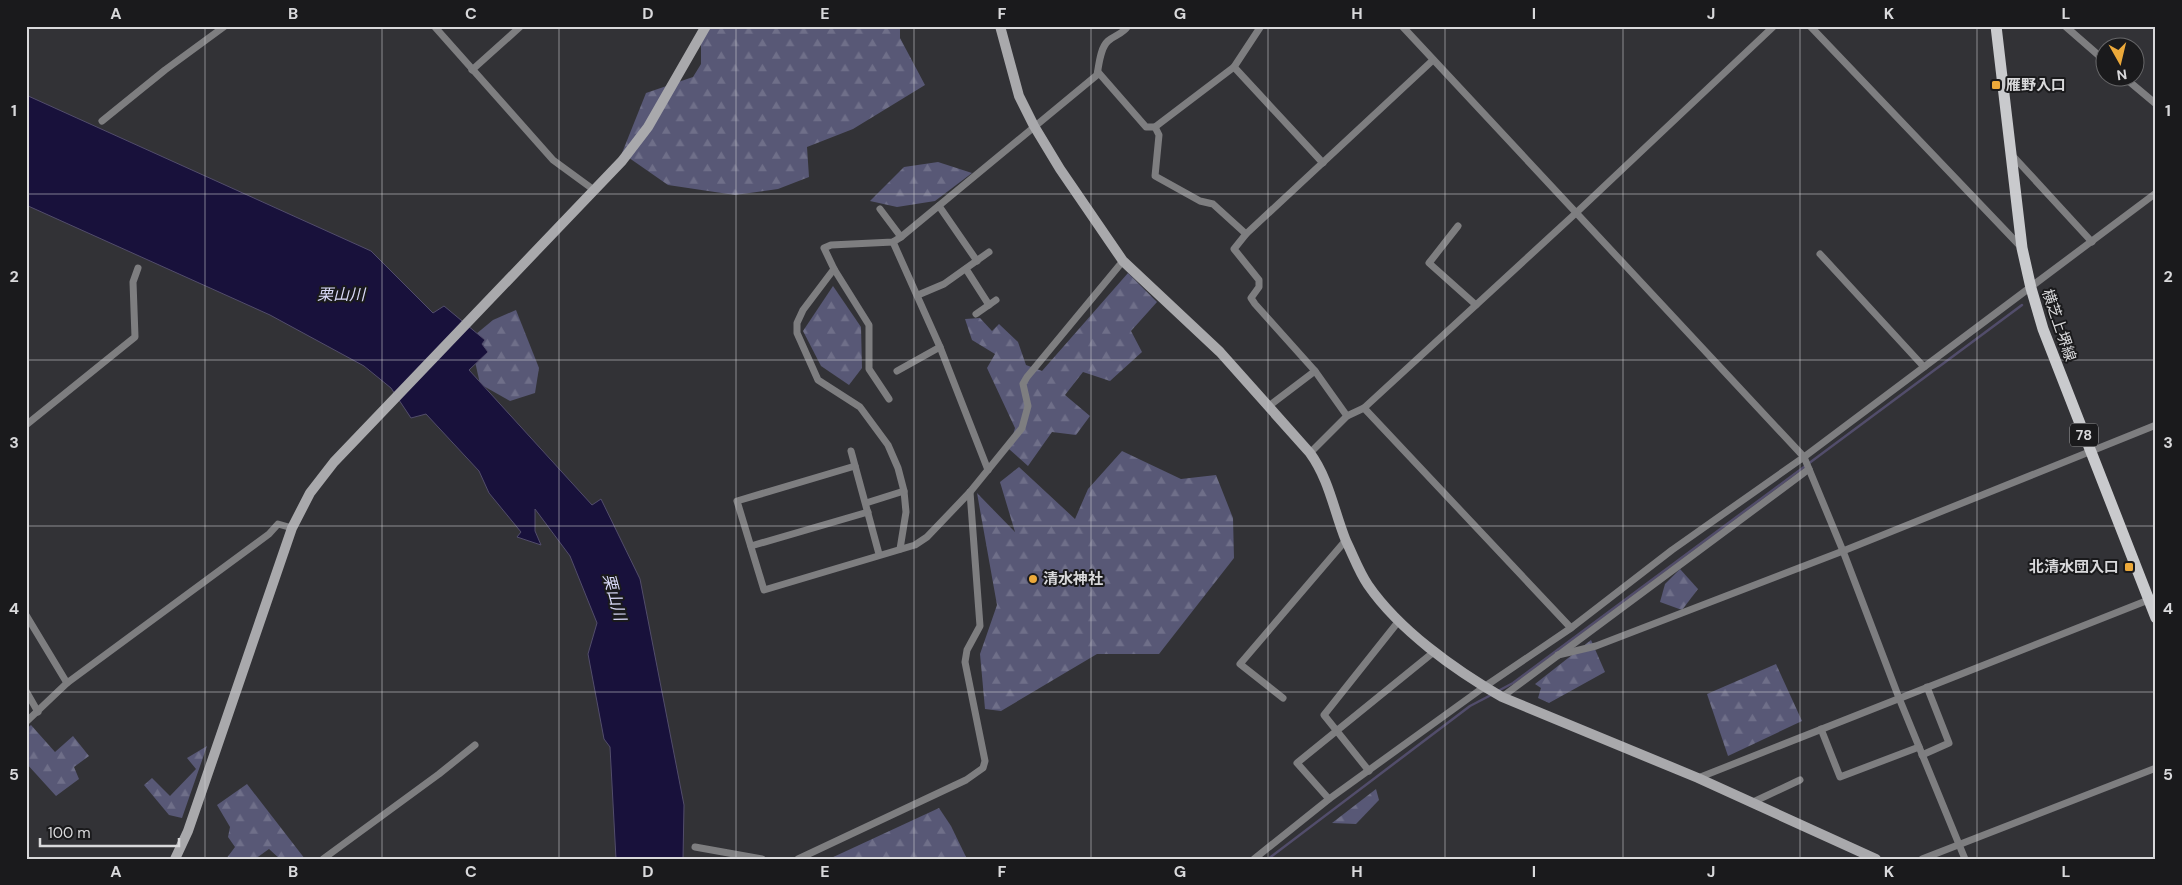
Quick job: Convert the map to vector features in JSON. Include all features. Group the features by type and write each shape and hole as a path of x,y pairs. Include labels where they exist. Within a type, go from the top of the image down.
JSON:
{"main road":[{"name":"横芝上堺線","path":"1996,26 2022,248 2031,288 2043,329 2090,451 2152,599 2156,618"}],"street":[{"path":"102,121 165,70 225,26"},
{"path":"434,26 553,160 594,190"},
{"path":"472,70 520,26"},
{"path":"176,859 188,831 292,528 310,493 334,462 622,161 648,126 706,26"},
{"path":"1000,26 1019,96 1034,126 1060,169 1123,262 1220,352 1310,453 1320,467 1346,540 1367,584 1398,622 1484,687 1502,697 1698,778 1876,859"},
{"path":"889,399 870,370 869,325 834,269 824,248 830,245 893,242 901,237 1097,75 1101,54 1108,41 1126,30 1128,26"},
{"path":"1098,72 1146,127 1154,127 1234,67 1261,26"},
{"path":"1402,26 1804,457 1965,859"},
{"path":"1310,453 1347,416 1364,408 1476,305 1774,26"},
{"path":"1810,26 2022,248"},
{"path":"2065,26 2094,51"},
{"path":"1347,416 1315,371 1251,298 1259,287 1259,280 1234,249 1246,234 1433,60"},
{"path":"1234,67 1323,163"},
{"path":"2137,88 2156,104"},
{"path":"1154,127 1159,135 1155,176 1200,201 1212,204 1246,234"},
{"path":"2012,155 2092,242"},
{"path":"1254,859 1329,799 1484,687 1571,628 1672,550 1804,457 2156,194"},
{"path":"939,206 977,261"},
{"path":"880,209 901,237"},
{"path":"1458,226 1429,263 1476,305"},
{"path":"893,242 940,347 988,470"},
{"path":"918,295 944,284 989,252"},
{"path":"1820,254 1924,367"},
{"path":"855,466 737,501 764,590 879,554 915,545 927,537 970,492 1022,428 1028,406 1023,384 1027,377 1123,262"},
{"path":"26,425 134,337 133,282 138,268"},
{"path":"834,269 803,310 796,323 797,333 818,380 860,407 888,445 898,468 904,491 906,512 900,549"},
{"path":"966,269 989,305"},
{"path":"976,314 996,300"},
{"path":"897,371 940,347"},
{"path":"1269,406 1315,371"},
{"path":"1364,408 1571,628"},
{"path":"1558,655 1596,646 1843,551 2156,426"},
{"path":"851,451 879,554"},
{"path":"1502,697 1809,469"},
{"path":"866,503 904,491"},
{"path":"798,859 966,780 983,768 985,761 965,662 967,650 980,626 970,492"},
{"path":"751,546 868,512"},
{"path":"26,722 67,684 269,534 278,524 292,528"},
{"path":"1283,698 1240,664 1346,540"},
{"path":"1698,778 2152,599"},
{"path":"26,616 67,684"},
{"path":"1369,771 1324,715 1398,622"},
{"path":"1329,799 1297,764 1435,651"},
{"path":"1922,755 1949,743 1927,687"},
{"path":"26,691 33,700 38,712"},
{"path":"1821,729 1840,777 1919,747"},
{"path":"323,859 439,774 475,744"},
{"path":"1922,859 2156,768"},
{"path":"1751,803 1800,780"},
{"path":"695,847 762,859"}],"green space":[{"path":"701,26 900,26 900,38 925,85 853,129 807,147 809,177 778,189 735,195 668,185 622,153 646,93 693,77 701,64"},
{"path":"938,162 972,173 935,201 897,207 870,201 904,167"},
{"path":"1128,273 1157,302 1131,331 1142,352 1110,381 1083,372 1065,395 1090,416 1076,435 1052,432 1028,466 1009,449 1015,428 987,368 995,354 972,340 965,319 980,318 992,331 999,324 1018,342 1026,365 1042,371"},
{"path":"833,286 861,327 862,368 849,385 821,366 803,331"},
{"path":"516,310 539,368 535,393 510,401 480,384 470,339 493,320"},
{"path":"1122,451 1181,479 1216,475 1233,518 1234,558 1159,654 1097,654 1001,711 985,709 980,654 997,605 977,493 1015,532 1000,482 1019,467 1075,519 1088,489"},
{"path":"1680,569 1698,589 1682,610 1660,602 1665,584"},
{"path":"1591,640 1605,672 1549,703 1538,698 1541,688 1535,684"},
{"path":"1776,664 1802,721 1728,756 1707,694"},
{"path":"31,725 55,752 73,736 89,756 74,767 79,779 56,796 26,763 26,729"},
{"path":"207,746 182,818 169,815 144,785 152,778 170,796 196,769 187,758"},
{"path":"247,784 305,859 280,859 269,849 255,859 226,859 235,847 228,837 230,827 217,805"},
{"path":"1376,789 1379,800 1356,824 1332,823"},
{"path":"939,808 951,826 967,859 829,859"}],"water":[{"name":"栗山川","path":"26,95 371,251 433,313 444,306 485,340 482,344 488,352 469,370 592,505 601,499 640,579 684,805 683,859 616,859 610,747 604,739 588,654 597,623 570,556 535,509 535,531 541,545 517,537 521,532 489,493 479,471 426,414 411,418 391,388 364,366 270,315 26,205"}],"waterway":[{"path":"1498,691 1513,683 2022,305"},
{"path":"1268,859 1470,706 1491,695"}],"place":[{"name":"雁野入口","path":"1996,85"},
{"name":"北清水団入口","path":"2129,567"},
{"name":"清水神社","path":"1033,579"}]}
